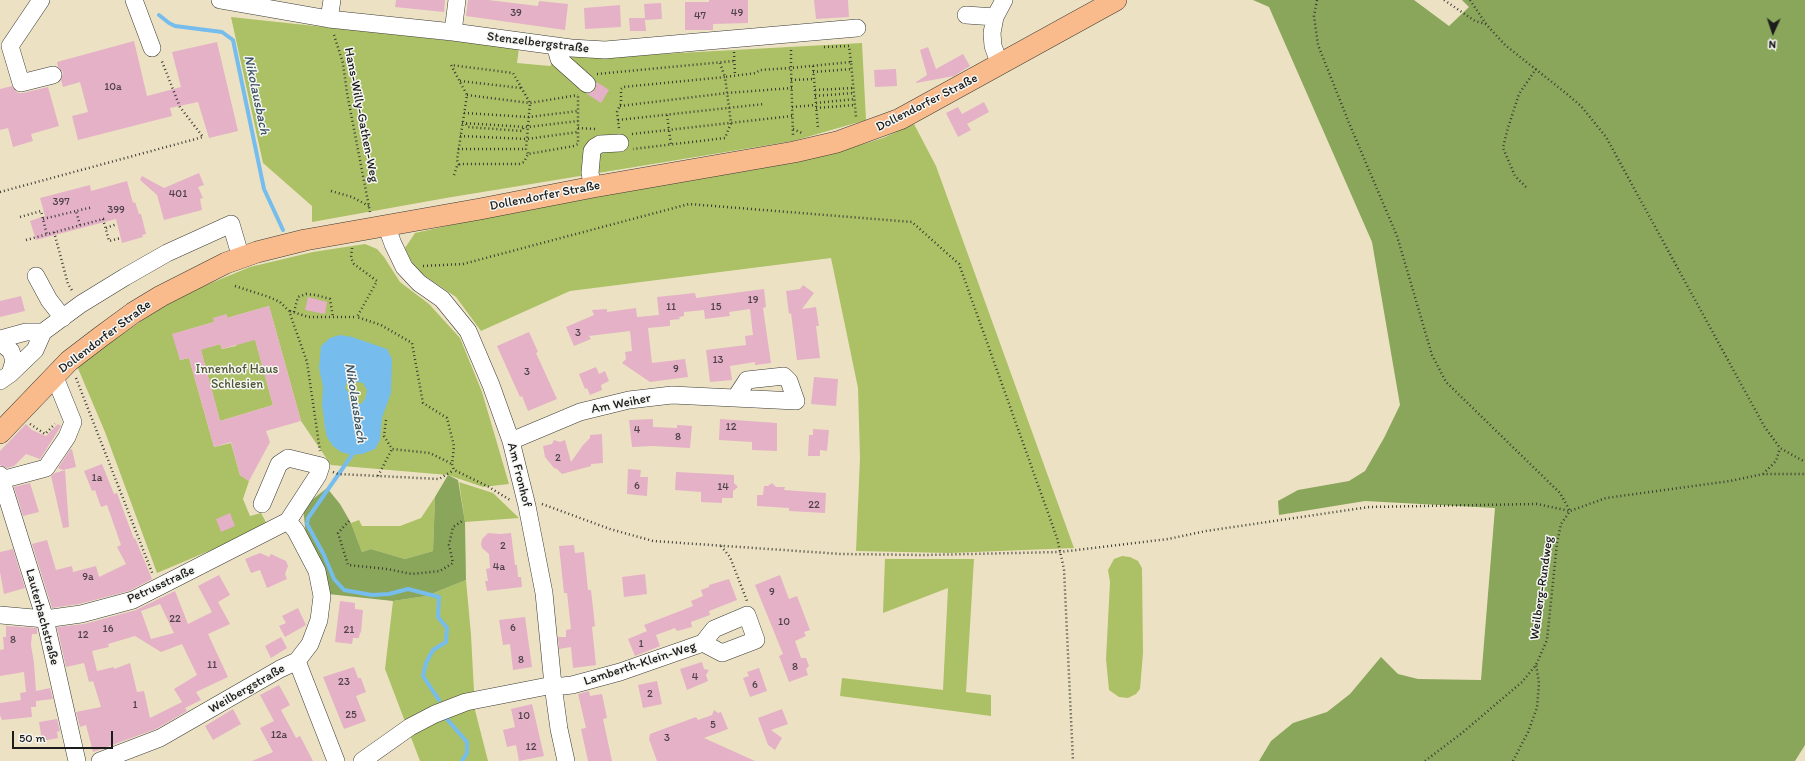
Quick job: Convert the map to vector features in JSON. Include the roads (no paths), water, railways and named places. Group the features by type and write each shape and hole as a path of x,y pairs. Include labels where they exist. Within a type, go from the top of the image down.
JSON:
{"main road":[{"name":"Dollendorfer Straße","path":"0,433 69,361 133,313 185,282 241,258 305,240 349,231 379,221 593,187 794,152 837,142 869,132 900,119 1116,0"}],"street":[{"path":"41,0 10,46 21,83 53,74"},
{"path":"134,0 152,48"},
{"name":"Stenzelbergstraße","path":"220,0 329,19 453,32 558,46 605,50 736,49 857,28"},
{"path":"329,19 332,0"},
{"path":"453,32 457,0"},
{"path":"1000,65 993,46 992,33 995,17 1004,0"},
{"path":"966,15 995,17"},
{"path":"558,46 557,52 559,59 581,85"},
{"path":"593,187 590,173 592,151 600,144 620,139"},
{"name":"Am Fronhof","path":"379,221 393,244 404,267 419,283 442,299 468,331 491,385 511,441 527,506 544,593 553,686 559,728 566,761"},
{"path":"5,378 35,350 43,332 125,277 167,253 231,224 241,258"},
{"path":"36,276 49,300 62,318"},
{"path":"0,339 26,332 43,332"},
{"path":"0,342 11,351 14,361 5,378"},
{"path":"1,478 46,468 67,437 73,422 54,376"},
{"name":"Am Weiher","path":"511,441 580,412 613,403 672,395 736,397"},
{"path":"262,504 279,464 288,458 321,466 318,475 288,520 296,531 317,571 322,596 319,620 310,644 297,661"},
{"name":"Lauterbachstraße","path":"1,478 45,619 77,761"},
{"name":"Petrusstraße","path":"0,616 45,619 81,614 133,600 288,520"},
{"name":"Lamberth-Klein-Weg","path":"362,761 410,728 435,714 466,702 553,686 572,685 620,672 703,643 714,629 747,615 756,640 722,653 703,643"},
{"name":"Weilbergstraße","path":"100,761 160,738 280,669 297,661 336,761"}],"water":[{"path":"340,335 352,337 387,349 392,359 391,393 382,418 380,440 375,449 362,454 352,455 341,452 333,446 327,437 322,404 323,387 319,368 321,346 330,338","holes":["351,381 363,383 367,390 365,399 361,404 354,404 348,399 349,393 345,388 347,382"]}],"waterway":[{"name":"Nikolausbach","path":"159,15 175,26 222,32 233,40 264,189 283,230"},
{"name":"Nikolausbach","path":"351,451 352,455 308,518 307,524 324,555 334,579 344,590 372,595 389,594 408,589 439,597 438,617 447,628 446,642 433,650 426,663 423,676 439,700"},
{"name":"Nikolausbach","path":"446,718 467,742 467,753 462,761"}],"park label":[{"name":"Innenhof Haus Schlesien","path":"237,378"}]}
